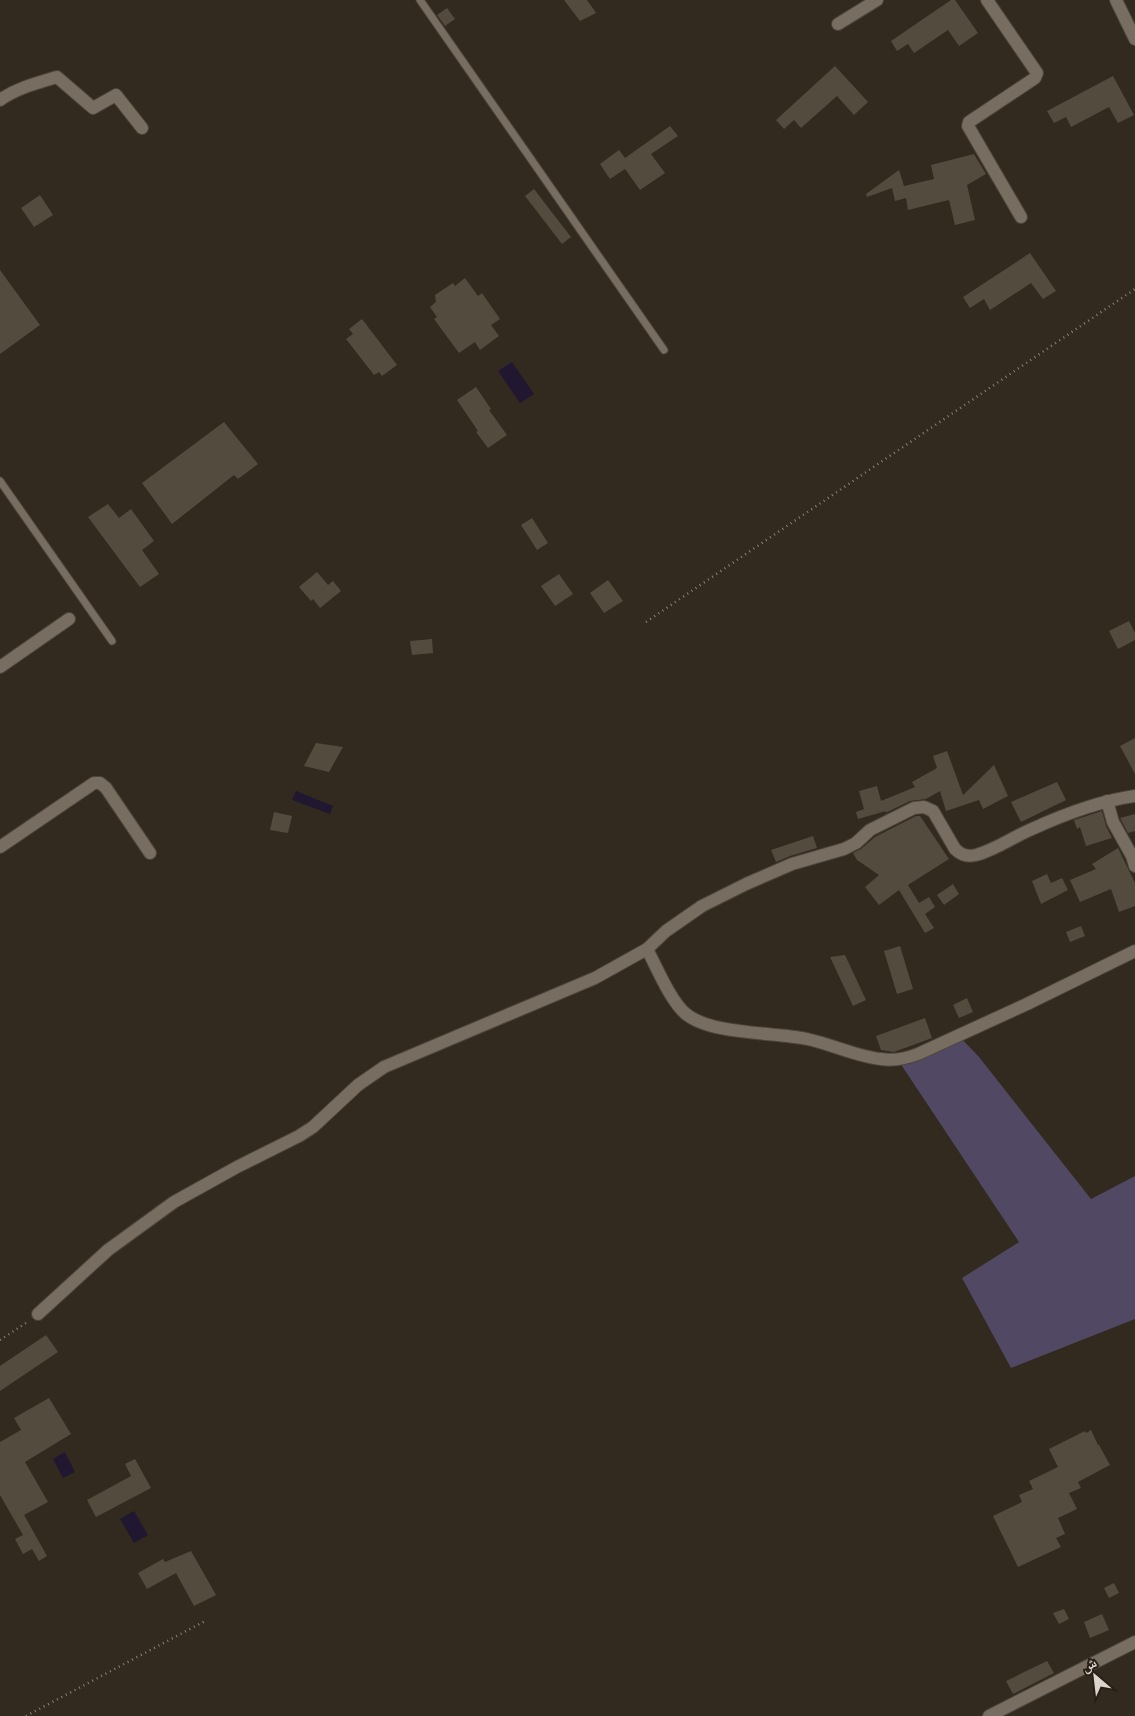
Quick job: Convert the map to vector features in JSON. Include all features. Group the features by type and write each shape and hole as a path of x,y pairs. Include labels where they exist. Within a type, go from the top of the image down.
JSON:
{"street":[{"path":"838,24 877,0"},
{"path":"987,0 1037,72 1035,78 970,122 968,126 1021,217"},
{"path":"1116,0 1135,39"},
{"path":"0,100 24,87 58,77 93,108 116,95 142,128"},
{"path":"0,667 69,619"},
{"path":"0,847 94,783 100,783 106,788 150,853"},
{"path":"38,1314 108,1250 174,1202 306,1131 333,1110 358,1085 384,1066 595,978 647,949 666,931 702,906 746,884 792,864 844,849 856,843 870,830 914,808 928,808 933,811 955,849 959,854 967,856 983,852 1031,829 1093,805 1135,796"},
{"path":"1108,801 1114,822 1132,856 1135,866"},
{"path":"647,949 682,1010 698,1021 740,1030 806,1039 830,1044 871,1058 891,1060 918,1054 1027,1004 1135,951"},
{"path":"989,1716 1135,1642"}],"lane":[{"path":"420,0 664,350"},
{"path":"0,481 112,641"}],"path":[{"path":"646,622 1135,289"},
{"path":"0,1340 38,1314"},
{"path":"26,1716 207,1620"}],"shaded area":[{"path":"512,362 534,394 520,403 498,371"},
{"path":"296,791 333,806 330,814 292,800"},
{"path":"958,1035 979,1057 1091,1199 1135,1176 1135,1319 1011,1368 962,1278 1019,1242 898,1060"},
{"path":"65,1452 75,1472 63,1478 53,1459"},
{"path":"134,1511 148,1535 134,1543 120,1519"}],"building":[{"path":"564,0 587,0 596,13 580,21"},
{"path":"951,0 955,0 978,33 959,46 948,30 914,53 908,44 897,51 891,41"},
{"path":"447,8 455,19 445,26 437,15"},
{"path":"835,66 868,102 854,115 837,96 801,128 794,120 784,129 776,120"},
{"path":"1113,76 1134,115 1118,123 1109,107 1071,127 1066,117 1054,123 1047,111"},
{"path":"670,126 678,136 651,154 665,173 640,190 625,169 610,179 600,164 619,150 625,158"},
{"path":"974,154 986,174 967,185 975,220 955,225 949,200 908,210 906,198 895,201 892,188 867,197 866,194 899,170 904,186 934,179 931,165"},
{"path":"534,189 571,237 562,244 525,196"},
{"path":"40,195 53,215 34,227 21,208"},
{"path":"1030,253 1056,291 1043,299 1031,283 990,310 984,299 970,308 963,297"},
{"path":"0,270 40,325 0,354"},
{"path":"465,278 478,296 482,293 500,319 491,325 499,336 480,350 475,342 459,353 434,319 437,317 430,307 436,302 435,295 453,283 455,286"},
{"path":"362,319 397,365 382,376 379,372 374,375 346,339 353,334 349,329"},
{"path":"476,387 491,409 489,410 507,435 488,448 457,400"},
{"path":"224,422 258,464 238,479 234,475 172,524 142,483"},
{"path":"108,504 119,518 131,509 154,541 142,550 159,574 140,587 88,517"},
{"path":"532,518 548,543 537,550 521,525"},
{"path":"317,572 328,585 333,581 341,591 320,608 299,587"},
{"path":"559,574 573,594 555,606 541,586"},
{"path":"608,580 623,601 604,613 590,593"},
{"path":"1129,621 1135,633 1135,640 1118,649 1109,631"},
{"path":"432,639 433,653 412,655 410,641"},
{"path":"1135,738 1135,774 1120,746"},
{"path":"316,743 343,747 329,772 304,766"},
{"path":"947,751 963,795 994,765 1008,796 983,809 979,800 946,811 940,791 926,799 910,801 885,813 886,811 858,819 856,812 864,809 859,791 877,786 881,801 915,787 912,782 937,768 933,756"},
{"path":"1057,782 1066,800 1021,822 1011,802"},
{"path":"1102,811 1112,838 1086,846 1080,827 1077,829 1074,820"},
{"path":"274,812 292,816 288,833 270,830"},
{"path":"1135,814 1135,831 1128,833 1120,818"},
{"path":"916,816 920,816 949,859 908,885 919,903 929,897 935,907 925,914 934,928 925,933 899,890 879,905 865,887 879,875 857,860 853,853 875,837"},
{"path":"813,836 817,848 776,862 771,850"},
{"path":"1118,848 1135,883 1135,906 1119,912 1111,889 1080,902 1070,880 1096,869 1092,864"},
{"path":"1047,874 1051,883 1062,878 1068,890 1041,904 1032,881"},
{"path":"953,884 959,894 944,905 937,895"},
{"path":"1081,926 1085,936 1070,942 1066,932"},
{"path":"900,946 913,989 897,994 884,951"},
{"path":"845,955 866,1000 853,1006 830,957"},
{"path":"967,998 973,1012 959,1018 953,1005"},
{"path":"925,1018 932,1038 894,1052 881,1050 876,1036"},
{"path":"46,1335 58,1352 0,1391 0,1366"},
{"path":"49,1398 71,1434 25,1462 48,1502 24,1515 47,1556 39,1561 32,1549 23,1554 15,1539 23,1535 0,1495 0,1442 21,1430 14,1418"},
{"path":"1091,1430 1110,1465 1078,1482 1081,1488 1069,1493 1077,1509 1058,1518 1065,1534 1056,1538 1061,1547 1018,1567 993,1516 1022,1502 1019,1495 1033,1489 1029,1481 1058,1467 1049,1449 1085,1431 1086,1433"},
{"path":"135,1459 151,1488 96,1517 87,1500 131,1476 125,1464"},
{"path":"191,1551 216,1595 194,1606 176,1573 147,1589 138,1573 163,1559 165,1562"},
{"path":"1114,1583 1119,1593 1109,1598 1104,1588"},
{"path":"1064,1609 1069,1619 1059,1624 1053,1613"},
{"path":"1102,1614 1109,1630 1090,1638 1084,1622"},
{"path":"1047,1661 1054,1673 1013,1694 1006,1681"}]}
